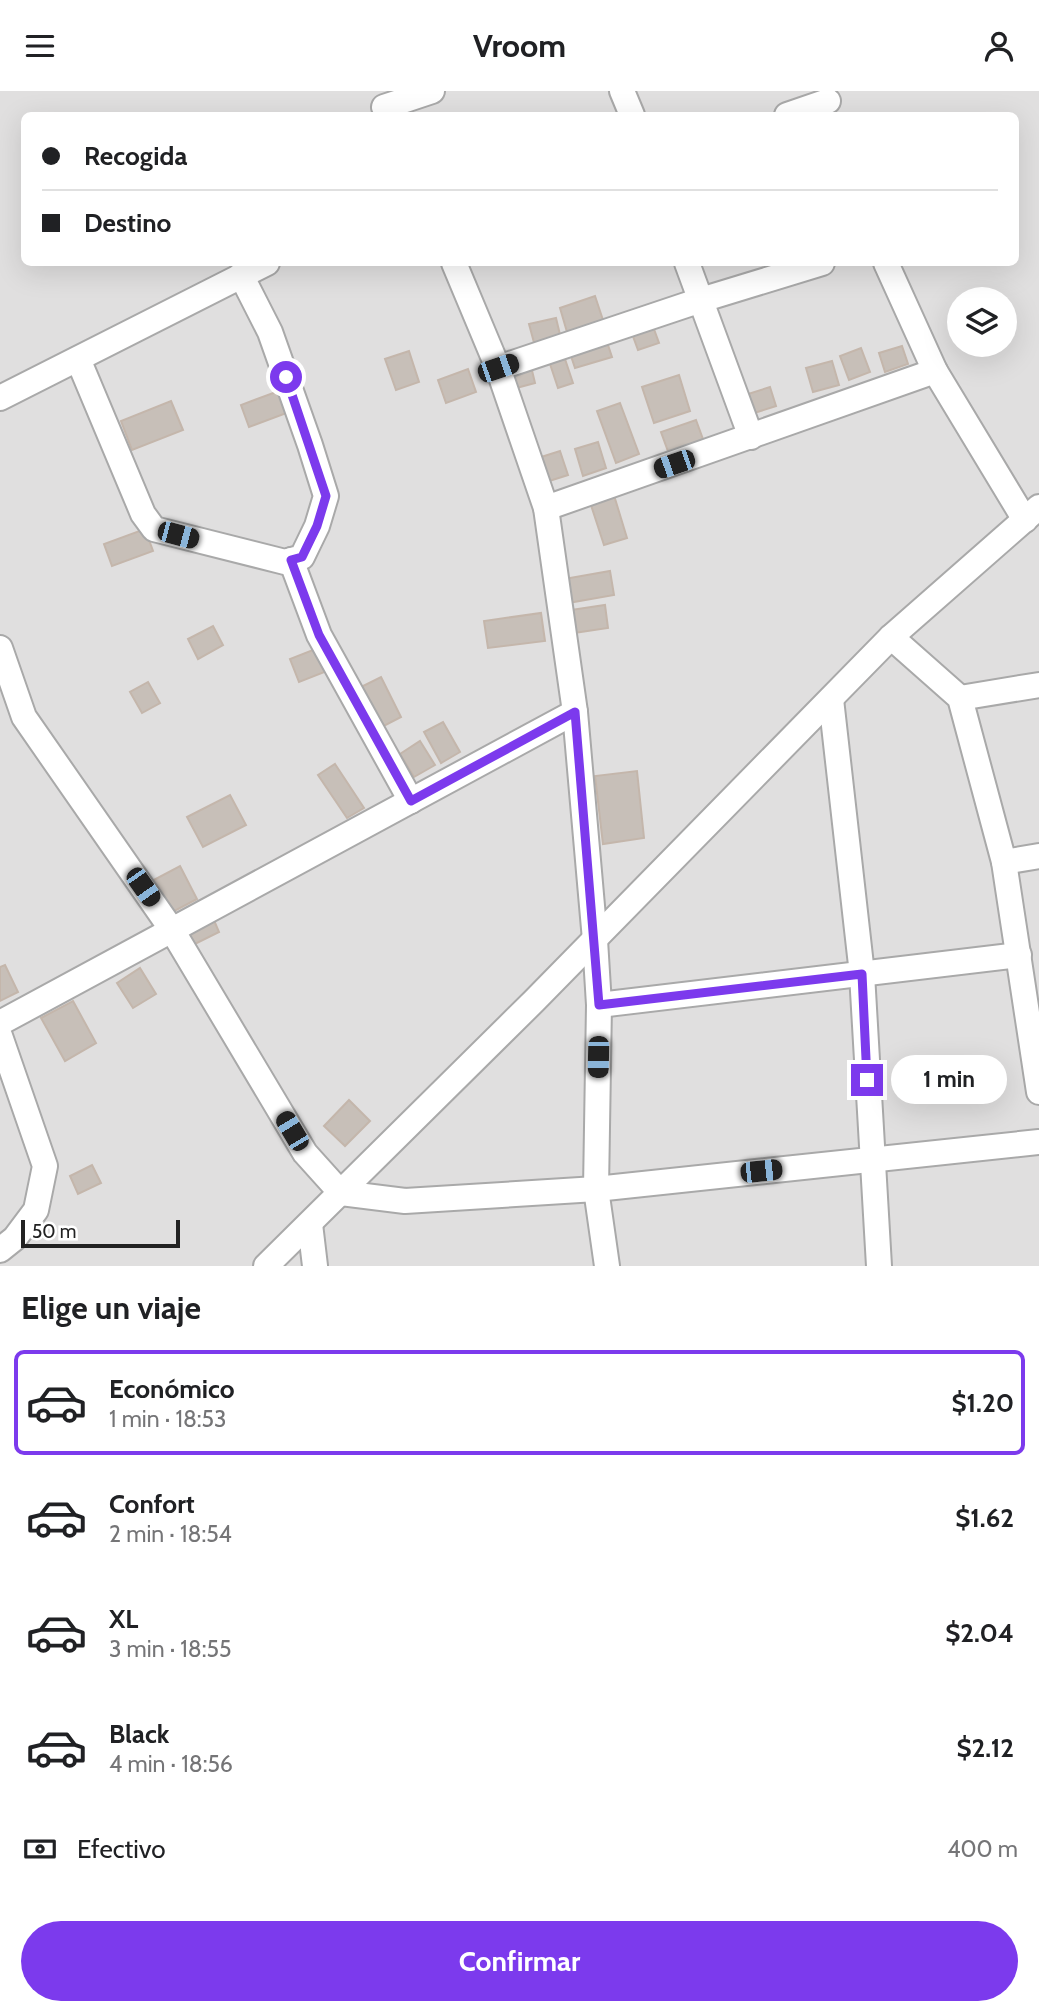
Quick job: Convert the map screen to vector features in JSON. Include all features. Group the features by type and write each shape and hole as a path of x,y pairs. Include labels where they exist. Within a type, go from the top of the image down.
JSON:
{"street":[{"path":"382,105 432,91"},
{"path":"622,91 631,112"},
{"path":"797,112 829,102"},
{"path":"0,398 260,266"},
{"path":"455,266 498,368 546,508 575,712 595,940 599,1005 596,1189 607,1266"},
{"path":"688,266 751,437"},
{"path":"498,368 812,266"},
{"path":"266,1266 595,940 891,637 1032,513 935,371 888,266"},
{"path":"78,359 143,514 155,529 285,562 302,557 317,526 326,496 270,332 241,275"},
{"path":"546,508 935,371"},
{"path":"291,560 319,635 411,801"},
{"path":"891,637 960,698 1004,862 1019,955 1035,1026 1039,1092"},
{"path":"0,648 24,717 172,930 305,1153 341,1193 405,1201 596,1189 1039,1142"},
{"path":"960,698 1039,685"},
{"path":"831,699 862,974 879,1266"},
{"path":"0,1023 575,712"},
{"path":"1004,862 1039,856"},
{"path":"599,1005 1019,955"},
{"path":"0,1037 45,1166 36,1210 15,1238 0,1250"},
{"path":"310,1224 315,1266"}],"shaded area":[{"path":"0,91 1039,91 1039,1266 0,1266"}],"building":[{"path":"595,296 603,320 567,332 560,308"},
{"path":"556,318 562,343 536,350 529,324"},
{"path":"651,321 659,343 638,350 630,328"},
{"path":"605,336 612,357 575,368 568,347"},
{"path":"902,346 908,364 885,372 879,353"},
{"path":"861,348 870,372 849,380 840,356"},
{"path":"562,350 573,383 558,388 547,355"},
{"path":"409,351 419,382 396,390 385,359"},
{"path":"832,361 839,385 813,392 806,368"},
{"path":"530,362 535,383 509,390 503,370"},
{"path":"468,369 476,392 446,403 438,380"},
{"path":"679,375 690,411 654,423 642,387"},
{"path":"770,387 776,406 748,415 742,396"},
{"path":"284,389 292,411 249,427 241,405"},
{"path":"171,401 183,430 132,450 121,421"},
{"path":"620,403 639,454 616,463 597,411"},
{"path":"696,420 704,442 669,454 661,432"},
{"path":"598,442 606,468 583,476 575,449"},
{"path":"560,451 568,475 543,483 535,459"},
{"path":"613,492 627,538 604,545 589,499"},
{"path":"145,529 153,551 112,566 104,544"},
{"path":"610,571 614,595 568,603 564,579"},
{"path":"605,605 608,628 567,634 564,611"},
{"path":"541,613 545,641 488,648 484,621"},
{"path":"213,626 223,645 198,659 188,639"},
{"path":"318,648 327,671 299,682 290,659"},
{"path":"381,677 401,717 378,729 357,689"},
{"path":"148,682 160,703 142,713 130,692"},
{"path":"443,722 460,752 441,763 424,732"},
{"path":"420,741 435,765 414,777 400,754"},
{"path":"335,764 364,808 347,818 318,775"},
{"path":"637,771 644,838 603,844 595,776"},
{"path":"230,795 246,825 203,847 187,817"},
{"path":"180,866 197,899 167,915 150,882"},
{"path":"213,918 219,932 187,948 180,935"},
{"path":"5,965 18,992 0,1001 0,967"},
{"path":"140,968 156,994 133,1008 117,983"},
{"path":"73,1001 96,1043 65,1061 41,1018"},
{"path":"349,1100 370,1121 345,1146 324,1126"},
{"path":"92,1165 101,1183 78,1194 70,1176"}],"route":[{"path":"286,377 326,496 317,526 302,557 291,560 319,635 411,801 575,712 599,1005 862,974 867,1080"}]}
